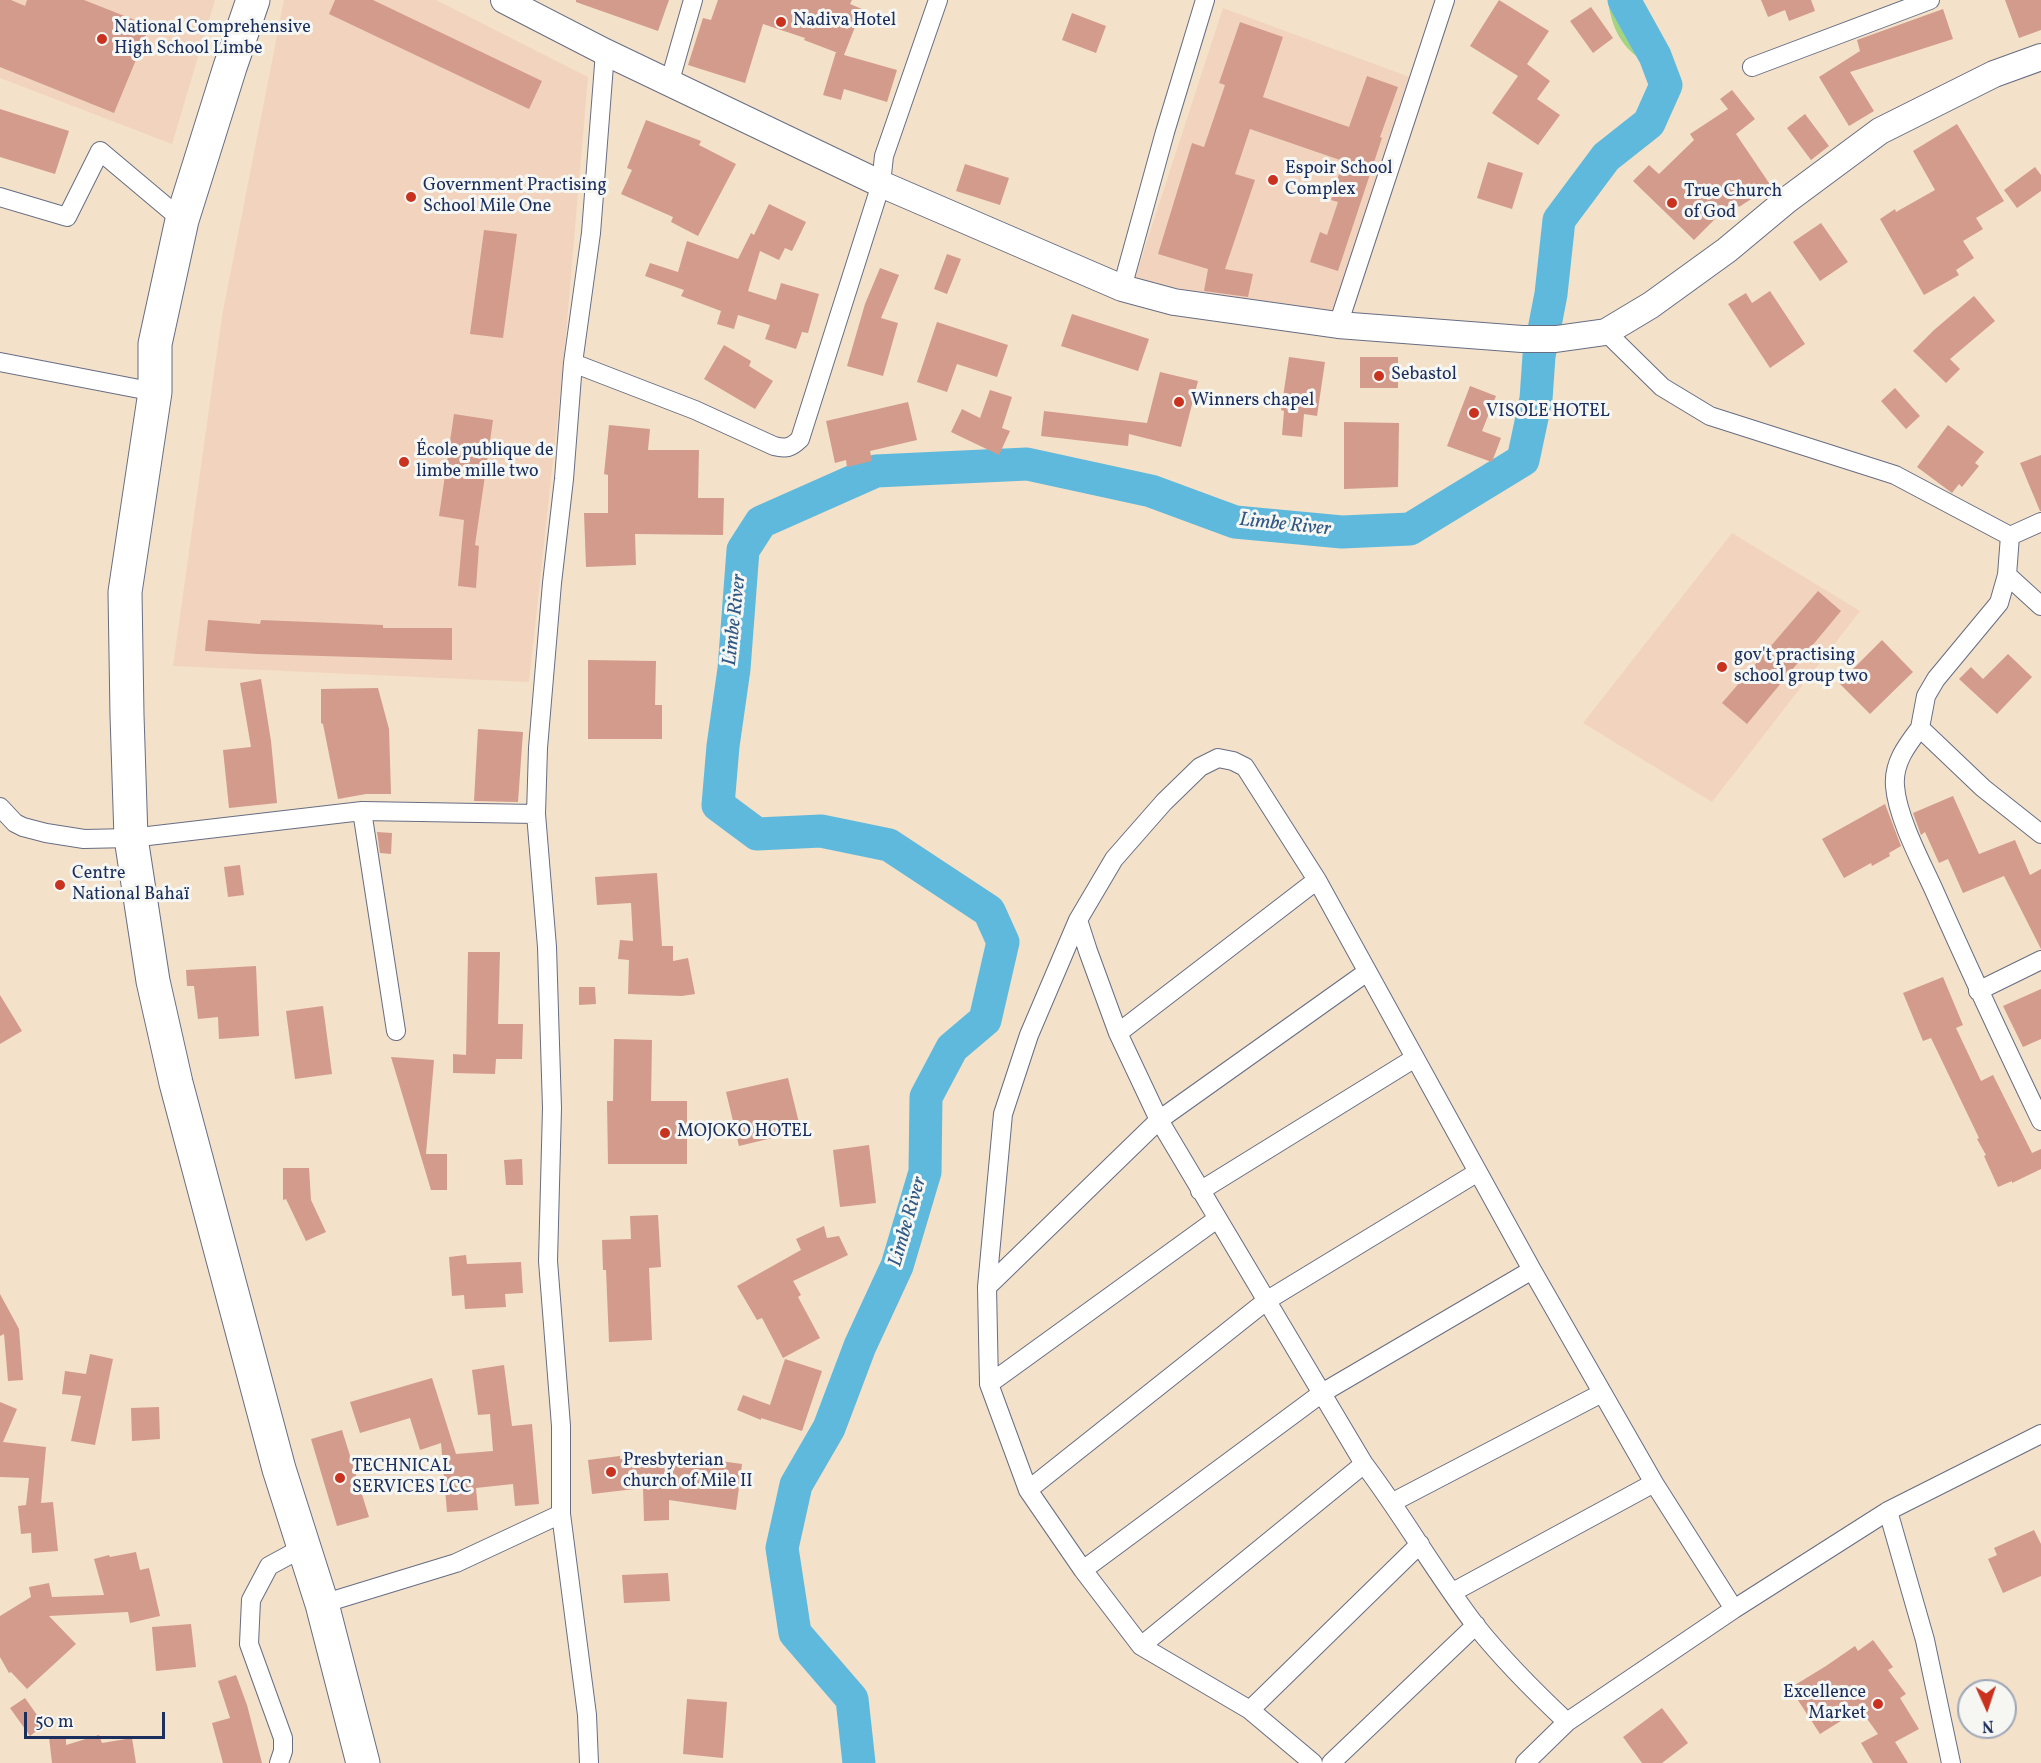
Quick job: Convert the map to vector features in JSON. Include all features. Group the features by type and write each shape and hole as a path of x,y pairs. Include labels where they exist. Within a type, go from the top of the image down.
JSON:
{"highway":[{"path":"253,0 182,220 155,344 155,392 125,592 131,838 153,981 176,1083 279,1469 322,1604 363,1763"}],"street":[{"path":"504,0 669,84 881,184 1122,288 1174,302 1338,325 1522,339 1556,339 1606,332 1650,305 1727,250 1787,200 1880,131 1994,74 2041,57"},
{"path":"669,84 693,0"},
{"path":"573,363 695,410 774,446 785,449 792,447 800,439 881,184 884,156 938,0"},
{"path":"1122,288 1164,132 1205,0"},
{"path":"1338,325 1446,0"},
{"path":"1752,67 1930,0"},
{"path":"589,1763 587,1715 561,1514 561,1426 548,1261 552,1108 547,947 536,814 538,748 552,583 564,479 573,363 591,233 605,52"},
{"path":"0,197 67,217 100,151 182,220"},
{"path":"1606,332 1662,387 1710,416 1895,475 2010,536"},
{"path":"0,362 155,392"},
{"path":"2010,536 2041,522"},
{"path":"2010,536 2007,575 1999,603 1936,679 1926,696 1920,728 1902,752 1894,784 1898,805 1916,850 1978,991 2041,1121"},
{"path":"2007,575 2041,606"},
{"path":"1920,728 1983,788 2041,834"},
{"path":"1313,1763 1250,1710 1141,1646 1083,1570 1028,1490 989,1384 987,1287 1003,1114 1029,1035 1078,920 1114,859 1164,802 1200,767 1218,758 1233,761 1245,767 1317,880 1532,1270 1654,1484 1734,1609"},
{"path":"0,807 15,823 23,827 84,839 131,838 362,811 536,814"},
{"path":"362,811 396,1031"},
{"path":"1118,1033 1317,880"},
{"path":"1078,920 1118,1033 1160,1120 1200,1191 1364,1464 1393,1502 1476,1625 1514,1671 1567,1722"},
{"path":"1978,991 2041,960"},
{"path":"987,1287 1160,1120 1367,972"},
{"path":"1200,1191 1415,1058"},
{"path":"1028,1490 1266,1301 1478,1172"},
{"path":"989,1384 1217,1219"},
{"path":"1083,1570 1322,1393 1532,1270"},
{"path":"1393,1502 1602,1393"},
{"path":"1525,1763 1567,1722 1734,1609 1888,1511 2041,1434"},
{"path":"1141,1646 1364,1464"},
{"path":"1453,1592 1654,1484"},
{"path":"1888,1511 1925,1640 1951,1763"},
{"path":"322,1604 456,1563 561,1514"},
{"path":"1250,1710 1420,1544"},
{"path":"279,1763 283,1751 283,1738 249,1644 251,1600 269,1566 304,1547"},
{"path":"1331,1763 1476,1625"}],"shaded area":[{"name":"National Comprehensive High School Limbe","path":"0,0 215,0 172,144 0,78"},
{"path":"284,0 436,0 588,77 563,368 529,682 173,666 222,316"},
{"name":"Espoir School Complex","path":"1223,8 1415,79 1333,314 1134,281"},
{"name":"gov't practising school group two","path":"1732,533 1860,611 1712,802 1583,723"}],"green space":[{"path":"1608,0 1642,0 1642,15 1645,23 1660,42 1661,53 1647,62 1624,44 1615,28"}],"building":[{"path":"0,0 11,0 25,6 27,0 84,0 150,26 114,113 0,67"},
{"path":"335,0 373,0 542,81 529,109 329,14"},
{"path":"576,0 669,0 658,31 576,2"},
{"path":"718,0 852,0 850,4 862,9 844,55 897,70 887,102 844,89 841,100 823,95 836,52 804,40 805,38 763,24 745,83 688,65 703,18 711,20"},
{"path":"1499,0 1549,31 1527,64 1550,81 1537,99 1560,115 1538,145 1492,113 1518,76 1470,46"},
{"path":"1761,0 1811,0 1815,11 1789,21 1785,10 1768,17"},
{"path":"2005,0 2041,0 2041,30 2019,38"},
{"path":"1591,7 1613,38 1593,53 1570,21"},
{"path":"1943,9 1953,39 1850,72 1874,111 1849,126 1819,77 1860,51 1857,40"},
{"path":"1072,13 1106,26 1096,53 1062,40"},
{"path":"1240,22 1283,37 1263,97 1349,127 1367,76 1398,87 1338,271 1310,262 1320,232 1327,235 1338,202 1331,200 1343,161 1250,129 1235,174 1255,180 1225,269 1253,274 1248,297 1204,291 1208,269 1158,254 1192,143 1204,147 1225,85 1219,83"},
{"path":"1732,90 1755,119 1736,134 1771,186 1739,207 1734,200 1694,240 1633,181 1649,165 1659,174 1694,140 1690,134 1728,109 1720,99"},
{"path":"0,109 69,131 55,174 0,157"},
{"path":"1805,114 1829,146 1811,160 1787,128"},
{"path":"646,120 701,141 699,145 736,164 698,236 671,222 673,217 621,194 632,170 627,168"},
{"path":"1957,124 2004,201 1976,218 1983,229 1963,241 1974,258 1956,270 1959,275 1924,295 1880,219 1895,209 1896,212 1935,190 1913,151"},
{"path":"1488,162 1523,173 1512,209 1477,198"},
{"path":"965,164 1009,178 1000,205 956,191"},
{"path":"2035,167 2041,175 2041,191 2017,208 2004,190"},
{"path":"769,204 806,222 792,251 785,248 779,260 760,251 748,291 776,300 781,283 819,294 808,333 802,332 796,349 765,339 770,325 738,315 734,329 717,324 721,311 681,296 684,290 645,276 650,263 678,272 687,241 738,259 751,233 754,235"},
{"path":"1821,223 1848,262 1820,281 1793,242"},
{"path":"484,230 517,234 503,338 470,334"},
{"path":"947,254 961,259 947,294 934,289"},
{"path":"880,268 899,275 881,318 898,323 883,376 847,366 865,304"},
{"path":"1770,291 1805,344 1770,368 1728,304 1746,293 1752,303"},
{"path":"1974,296 1995,321 1950,359 1960,369 1946,383 1913,351"},
{"path":"1072,314 1149,339 1138,371 1061,346"},
{"path":"937,322 1008,345 997,377 957,364 947,392 917,382"},
{"path":"724,345 751,361 749,366 773,381 755,409 704,379"},
{"path":"1289,357 1325,362 1317,416 1304,414 1302,437 1282,435 1284,411 1281,410"},
{"path":"1360,357 1398,357 1398,388 1360,388"},
{"path":"1160,372 1198,381 1181,447 1129,434 1128,446 1041,436 1044,411 1147,423"},
{"name":"VISOLE HOTEL","path":"1470,386 1496,396 1482,431 1501,438 1492,462 1447,446"},
{"path":"1895,388 1920,416 1906,429 1881,401"},
{"path":"990,390 1012,397 1002,428 1010,431 999,455 951,432 962,409 980,418"},
{"path":"908,402 917,440 870,451 872,461 847,467 846,460 835,463 826,421"},
{"path":"454,414 493,420 475,545 479,546 476,588 458,586 464,520 439,516"},
{"path":"1344,422 1399,423 1398,487 1344,489"},
{"path":"609,425 650,429 648,450 699,450 698,498 724,498 723,535 635,534 636,565 586,567 584,513 608,513 608,475 604,474"},
{"path":"1948,425 1984,452 1975,463 1979,466 1962,487 1959,484 1952,493 1917,467"},
{"path":"2041,455 2041,511 2040,511 2020,463"},
{"path":"1818,591 1841,611 1747,724 1722,703"},
{"path":"208,620 260,624 261,620 383,625 383,628 452,628 452,660 205,651"},
{"path":"1882,640 1913,672 1870,714 1839,683"},
{"path":"2008,654 2032,677 1997,714 1959,679 1971,667 1983,679"},
{"path":"588,660 656,661 655,705 662,705 662,739 588,739"},
{"path":"261,679 271,741 277,803 229,808 223,750 251,747 240,683"},
{"path":"378,688 389,729 391,794 366,794 338,799 321,723 321,689"},
{"path":"478,729 523,732 518,802 474,801"},
{"path":"1953,796 1979,854 2015,840 2030,875 2041,869 2041,949 2004,876 1963,893 1948,859 1939,863 1925,832 1921,835 1913,813"},
{"path":"1885,804 1901,846 1889,853 1890,856 1872,866 1871,863 1844,878 1822,839"},
{"path":"377,832 392,833 391,854 380,853"},
{"path":"240,865 244,895 228,897 224,867"},
{"path":"657,873 662,946 673,946 673,961 688,958 695,994 682,996 628,994 629,960 618,959 620,940 633,941 631,903 597,905 595,877"},
{"path":"468,952 500,952 498,1024 523,1024 522,1059 496,1059 495,1074 453,1073 453,1054 466,1055"},
{"path":"256,966 259,1036 219,1039 218,1017 198,1019 194,986 187,986 186,970"},
{"path":"1943,977 1963,1025 1956,1028 1981,1081 1993,1075 2032,1153 2041,1149 2041,1169 2012,1183 2012,1181 1998,1187 1984,1156 1986,1155 1977,1139 1979,1138 1931,1038 1923,1041 1903,993"},
{"path":"579,987 595,987 596,1004 579,1005"},
{"path":"2041,989 2041,1039 2023,1047 2003,1006"},
{"path":"0,995 22,1031 0,1044"},
{"path":"323,1006 332,1074 295,1079 286,1011"},
{"name":"MOJOKO HOTEL","path":"614,1039 652,1040 651,1101 687,1101 687,1164 608,1164 607,1101 613,1101"},
{"path":"391,1057 434,1060 426,1154 447,1154 447,1190 431,1190"},
{"path":"788,1078 801,1131 739,1146 726,1092"},
{"path":"869,1145 876,1203 840,1207 833,1150"},
{"path":"522,1159 523,1185 506,1185 504,1160"},
{"path":"283,1168 309,1168 311,1200 326,1232 306,1241 286,1199 283,1200"},
{"path":"658,1215 661,1267 649,1268 652,1340 609,1342 606,1270 603,1270 602,1240 631,1239 630,1216"},
{"path":"824,1226 827,1238 839,1236 848,1255 793,1281 801,1295 798,1297 820,1338 783,1358 762,1318 757,1320 737,1286 801,1250 796,1239"},
{"path":"466,1255 467,1264 521,1262 523,1293 505,1294 506,1307 465,1309 464,1295 452,1296 449,1257"},
{"path":"0,1294 19,1329 23,1380 8,1381 4,1334 0,1336"},
{"path":"90,1354 113,1359 95,1445 71,1441 81,1396 62,1394 65,1371 86,1374"},
{"path":"785,1359 822,1371 802,1431 761,1418 761,1420 737,1410 743,1395 770,1405"},
{"path":"504,1365 512,1426 532,1424 539,1504 515,1506 513,1484 476,1488 478,1510 447,1512 441,1443 420,1450 410,1418 360,1433 350,1402 432,1378 456,1454 493,1451 490,1414 478,1415 472,1370"},
{"path":"0,1402 17,1409 3,1442 46,1447 41,1503 53,1502 58,1551 32,1553 31,1533 21,1534 18,1506 26,1505 29,1478 0,1477"},
{"path":"159,1407 160,1439 132,1441 131,1408"},
{"name":"TECHNICAL SERVICES LCC","path":"342,1430 369,1517 337,1526 311,1439"},
{"path":"620,1456 620,1459 692,1457 742,1464 736,1510 669,1500 669,1520 644,1521 643,1488 592,1494 588,1460"},
{"path":"2034,1530 2041,1544 2041,1576 2003,1593 1988,1559 1997,1555 1994,1548"},
{"path":"136,1552 140,1570 149,1568 160,1616 130,1623 128,1612 49,1616 76,1644 27,1689 11,1672 9,1673 0,1657 0,1616 31,1597 29,1587 49,1583 52,1597 104,1595 94,1559"},
{"path":"668,1573 670,1601 624,1603 622,1575"},
{"path":"191,1624 196,1667 156,1671 152,1627"},
{"path":"1873,1640 1893,1667 1888,1670 1906,1694 1900,1698 1919,1729 1895,1742 1908,1763 1873,1763 1861,1743 1878,1734 1860,1709 1820,1734 1790,1688 1855,1646 1858,1651"},
{"path":"236,1675 247,1705 262,1763 223,1763 212,1723 230,1718 218,1681"},
{"path":"25,1698 44,1725 30,1736 10,1708"},
{"path":"687,1699 727,1702 723,1758 683,1754"},
{"path":"1662,1708 1688,1743 1662,1763 1642,1763 1623,1737"},
{"path":"99,1735 102,1743 132,1738 136,1763 52,1763 49,1737 66,1738 66,1745"}],"waterway":[{"name":"Limbe River","path":"859,1763 852,1699 795,1633 782,1548 796,1485 829,1428 860,1346 897,1266 925,1172 926,1097 952,1048 985,1020 1003,942 989,911 889,845 821,831 757,834 718,805 723,746 734,669 743,550 761,522 876,471 1027,464 1151,491 1235,522 1342,532 1410,529 1523,460 1536,399 1539,356 1551,294 1559,220 1606,157 1649,123 1666,85 1655,56 1624,0"}],"place":[{"name":"Nadiva Hotel","path":"781,22"},
{"name":"National Comprehensive High School Limbe","path":"102,39"},
{"name":"Espoir School Complex","path":"1273,180"},
{"name":"Government Practising School Mile One","path":"411,197"},
{"name":"True Church of God","path":"1672,203"},
{"name":"Sebastol","path":"1379,376"},
{"name":"Winners chapel","path":"1179,402"},
{"name":"VISOLE HOTEL","path":"1474,413"},
{"name":"École publique de limbe mille two","path":"404,462"},
{"name":"gov't practising school group two","path":"1722,667"},
{"name":"Centre National Bahaï","path":"60,885"},
{"name":"MOJOKO HOTEL","path":"665,1133"},
{"name":"Presbyterian church of Mile II","path":"611,1472"},
{"name":"TECHNICAL SERVICES LCC","path":"340,1478"},
{"name":"Excellence Market","path":"1878,1704"}]}
